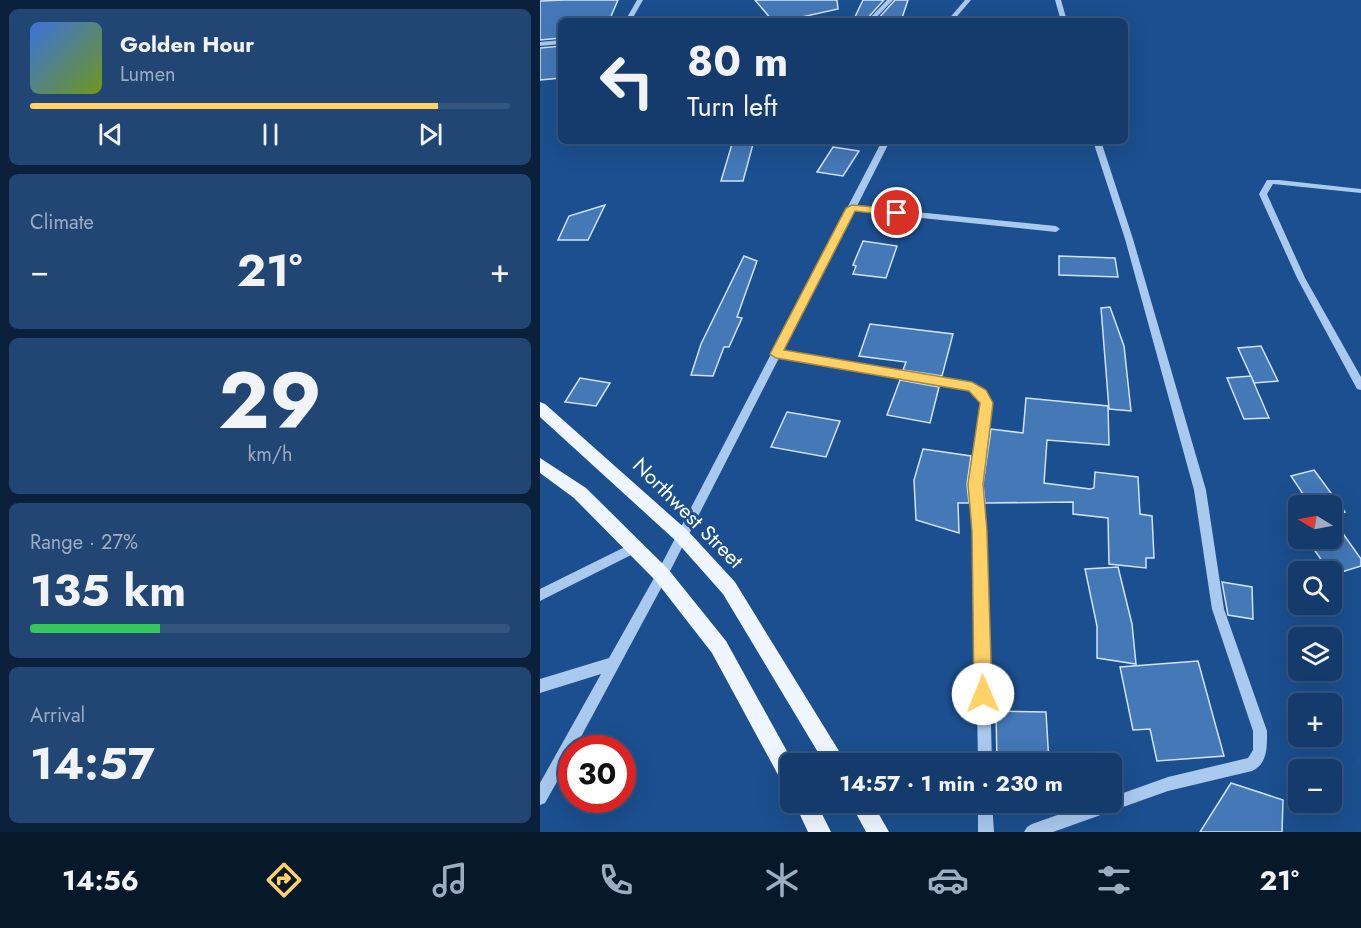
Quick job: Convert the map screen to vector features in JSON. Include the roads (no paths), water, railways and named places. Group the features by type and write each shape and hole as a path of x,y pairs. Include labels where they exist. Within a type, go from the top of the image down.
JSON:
{"main road":[{"name":"Northwest Street","path":"540,408 682,536 729,588 830,753"},
{"path":"540,464 580,493 662,575 719,647 780,759"},
{"path":"810,813 820,832"},
{"path":"867,813 878,832"}],"street":[{"path":"630,18 640,0"},
{"path":"873,18 890,0"},
{"path":"953,18 968,0"},
{"path":"1058,0 1063,18"},
{"path":"540,44 558,42"},
{"path":"540,798 611,664 662,575 884,144"},
{"path":"1032,832 1168,784 1252,764 1260,752 1260,731 1218,609 1200,490 1129,239 1098,144"},
{"path":"1361,191 1279,182 1265,186 1263,194 1301,278 1356,370 1361,386"},
{"path":"852,208 1056,229"},
{"path":"776,354 972,387 982,393 987,403 975,484 980,531 985,753"},
{"path":"544,594 635,547"},
{"path":"540,686 611,664"},
{"path":"986,813 986,832"}]}
